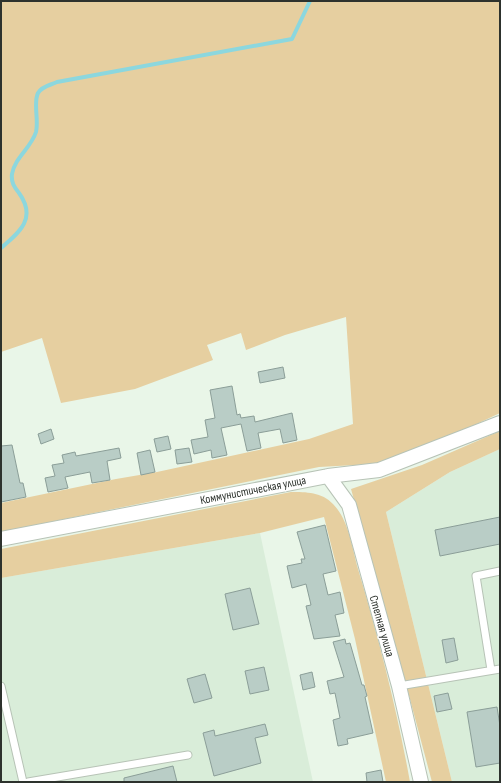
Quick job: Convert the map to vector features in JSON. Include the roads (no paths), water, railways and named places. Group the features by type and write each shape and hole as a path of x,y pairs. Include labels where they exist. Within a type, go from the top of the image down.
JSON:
{"street":[{"name":"Коммунистическая улица","path":"1,539 328,476 379,470 500,423"},
{"name":"Степная улица","path":"328,476 349,505 399,686 421,782"}],"lane":[{"path":"491,670 476,576 500,572"},
{"path":"399,686 500,669"},
{"path":"1,686 23,782"},
{"path":"28,782 188,755"}],"waterway":[{"path":"1,248 20,230 26,217 24,202 13,184 12,174 16,163 34,138 37,127 37,97 38,93 42,89 57,82 292,39 310,1"}]}
